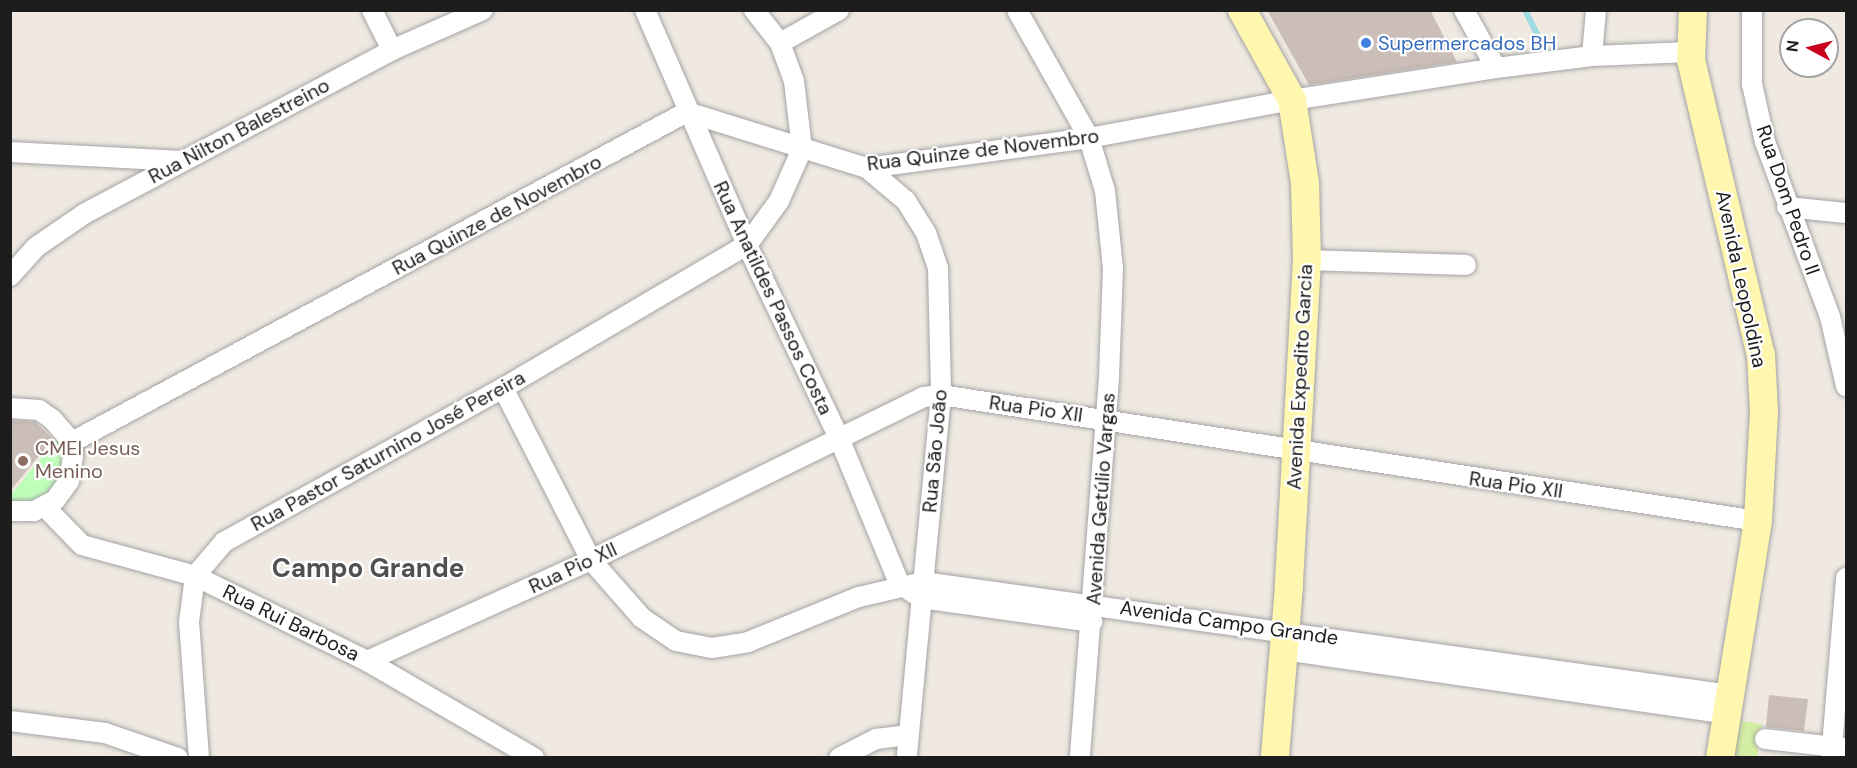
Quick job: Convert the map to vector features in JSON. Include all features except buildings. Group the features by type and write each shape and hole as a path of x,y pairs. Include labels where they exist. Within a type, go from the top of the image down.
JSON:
{"main road":[{"name":"Avenida Expedito Garcia","path":"1242,10 1292,100 1305,183 1307,260 1275,758"},
{"name":"Avenida Leopoldina","path":"1693,10 1690,52 1761,355 1764,412 1758,521 1720,758"}],"street":[{"path":"372,10 392,50"},
{"name":"Rua Nilton Balestreino","path":"10,276 36,247 59,231 184,161 392,50 483,10"},
{"name":"Rua Anatildes Passos Costa","path":"645,10 687,112 747,245 839,438 900,585"},
{"path":"747,245 779,201 802,149 794,81 780,43 754,10"},
{"path":"780,43 839,10"},
{"name":"Avenida Getúlio Vargas","path":"1017,10 1089,138 1105,190 1113,268 1106,420 1093,613 1080,758"},
{"path":"1464,10 1497,68"},
{"path":"1592,56 1596,10"},
{"name":"Rua Dom Pedro II","path":"1752,10 1752,84 1765,142 1787,207 1830,317 1846,386"},
{"name":"Rua Quinze de Novembro","path":"72,442 687,112 867,168 1089,138 1292,100 1497,68 1592,56 1690,52"},
{"path":"10,152 184,161"},
{"name":"Rua São João","path":"867,168 906,201 926,233 938,268 941,395 907,758"},
{"path":"1787,207 1846,213"},
{"name":"Rua Pastor Saturnino José Pereira","path":"195,576 225,542 503,388 747,245"},
{"path":"1307,260 1466,265"},
{"path":"503,388 591,560 642,618 676,641 712,648 748,642 900,585"},
{"name":"Rua Pio XII","path":"367,661 591,560 839,438 904,403 941,395 1296,452 1758,521"},
{"path":"10,408 39,410 64,429 72,442 69,481 45,507 10,511"},
{"name":"Rua Rui Barbosa","path":"45,507 82,545 195,576 367,661 534,758"},
{"path":"195,576 189,622 189,656 199,758"},
{"path":"1765,739 1837,752 1846,578"},
{"name":"Avenida Campo Grande","path":"900,585 922,590 1284,640 1520,684 1729,704"},
{"name":"Avenida Campo Grande","path":"1284,640 1558,668 1729,704"},
{"path":"1520,684 1522,663"},
{"path":"1555,689 1558,668"},
{"path":"10,721 105,733 178,758"},
{"path":"839,758 876,739 908,735"}],"green space":[{"path":"62,432 68,440 56,495 11,509 10,496"},
{"path":"1736,720 1762,724 1757,757 1730,758"}],"waterway":[{"path":"1525,10 1546,52"}],"place":[{"name":"Supermercados BH","path":"1366,43"},
{"name":"CMEI Jesus Menino","path":"23,461"}],"district":[{"name":"Campo Grande","path":"368,569"}]}
